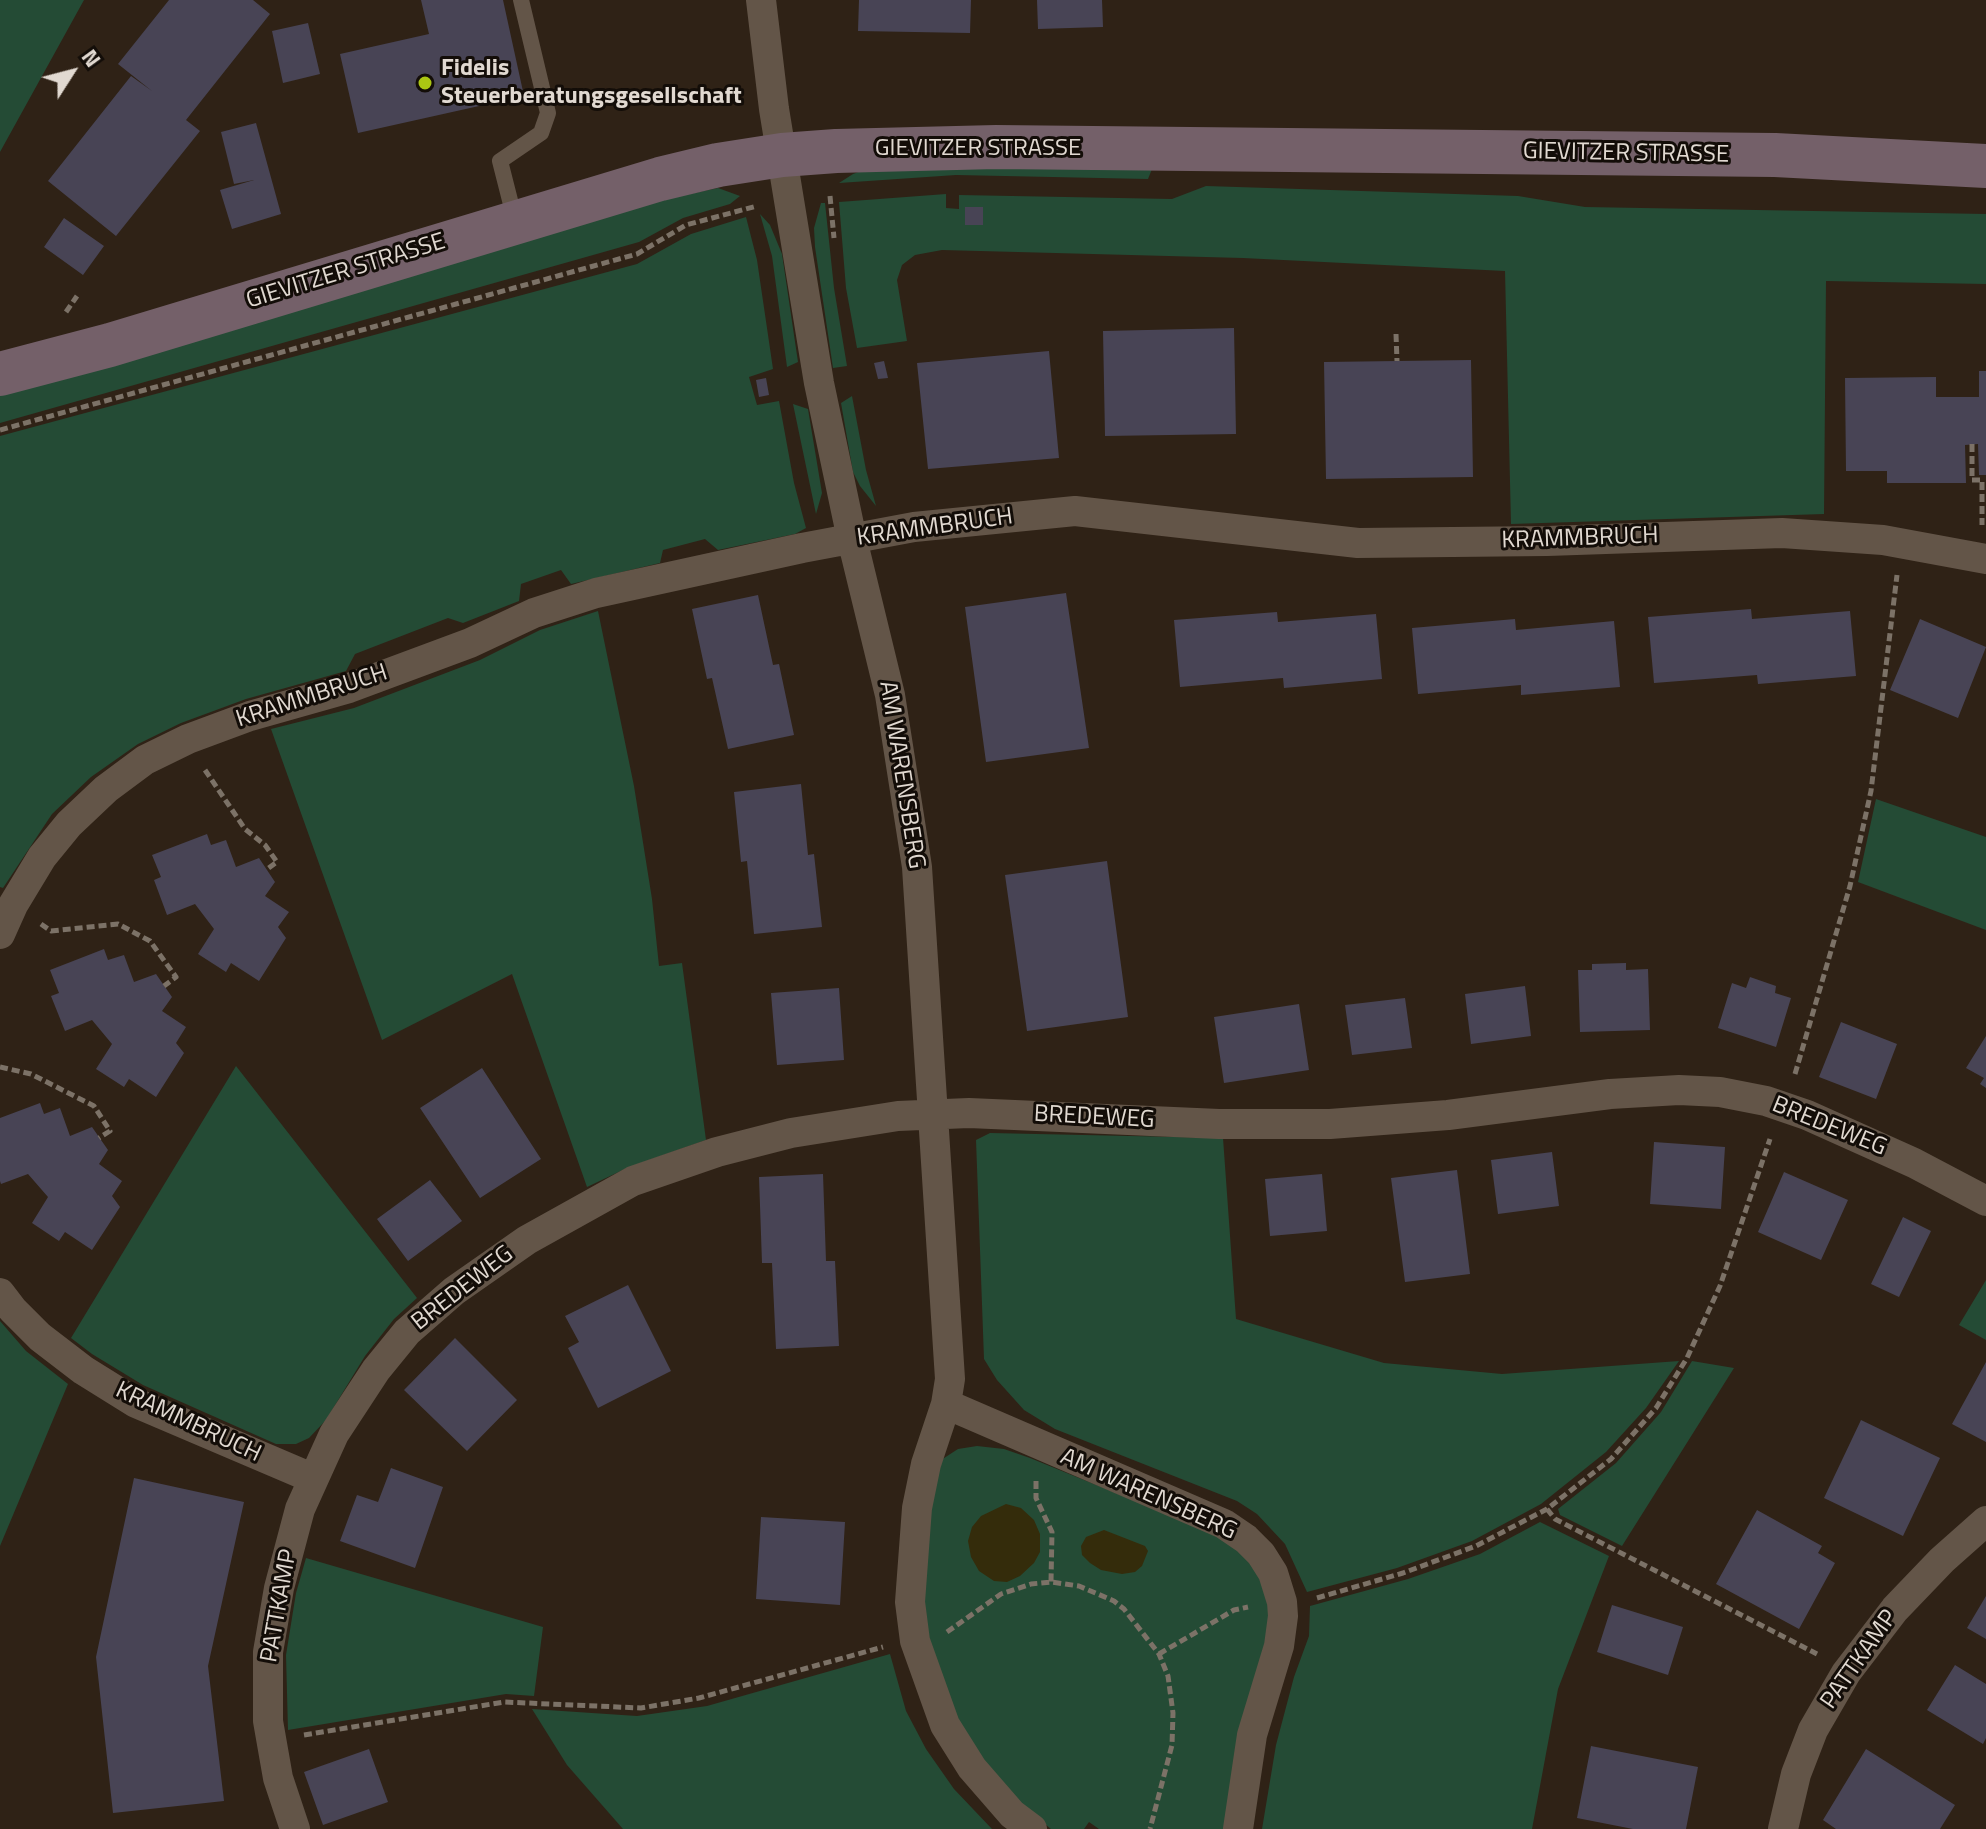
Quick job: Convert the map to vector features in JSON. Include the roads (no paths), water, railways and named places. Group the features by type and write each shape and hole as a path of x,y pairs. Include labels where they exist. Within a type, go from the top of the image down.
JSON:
{"main road":[{"name":"GIEVITZER STRASSE","path":"0,374 110,345 660,179 718,165 782,155 996,147 1775,155 1986,166"}],"street":[{"name":"AM WARENSBERG","path":"761,0 782,155 819,383 852,539 890,695 917,867 950,1379 917,1508 910,1602 915,1641 945,1725 972,1768 1012,1814 1032,1829"},
{"name":"KRAMMBRUCH","path":"0,934 13,905 42,857 69,824 106,789 145,760 188,739 250,716 349,688 470,643 534,613 596,593 914,527 1075,511 1358,543 1547,541 1782,533 1902,543 1981,558"},
{"name":"BREDEWEG","path":"312,1478 334,1434 376,1370 407,1332 454,1291 527,1240 633,1181 717,1152 791,1133 898,1116 934,1114 1005,1114 1219,1124 1330,1124 1448,1115 1610,1094 1679,1090 1720,1092 1783,1106 1914,1163 1986,1201"},
{"name":"KRAMMBRUCH","path":"0,1293 40,1337 83,1370 136,1403 312,1478"},
{"name":"AM WARENSBERG","path":"946,1404 1224,1524 1261,1554 1273,1573 1282,1602 1279,1646 1252,1735 1238,1829"},
{"name":"PATTKAMP","path":"295,1829 278,1778 268,1721 270,1639 279,1588 300,1509 312,1478"},
{"name":"PATTKAMP","path":"1783,1829 1796,1774 1813,1730 1846,1673 1895,1609 1942,1560 1986,1521"}],"lane":[{"path":"516,221 500,161 541,133 548,113 521,0"}],"place":[{"name":"Fidelis Steuerberatungsgesellschaft","path":"425,83"}]}
